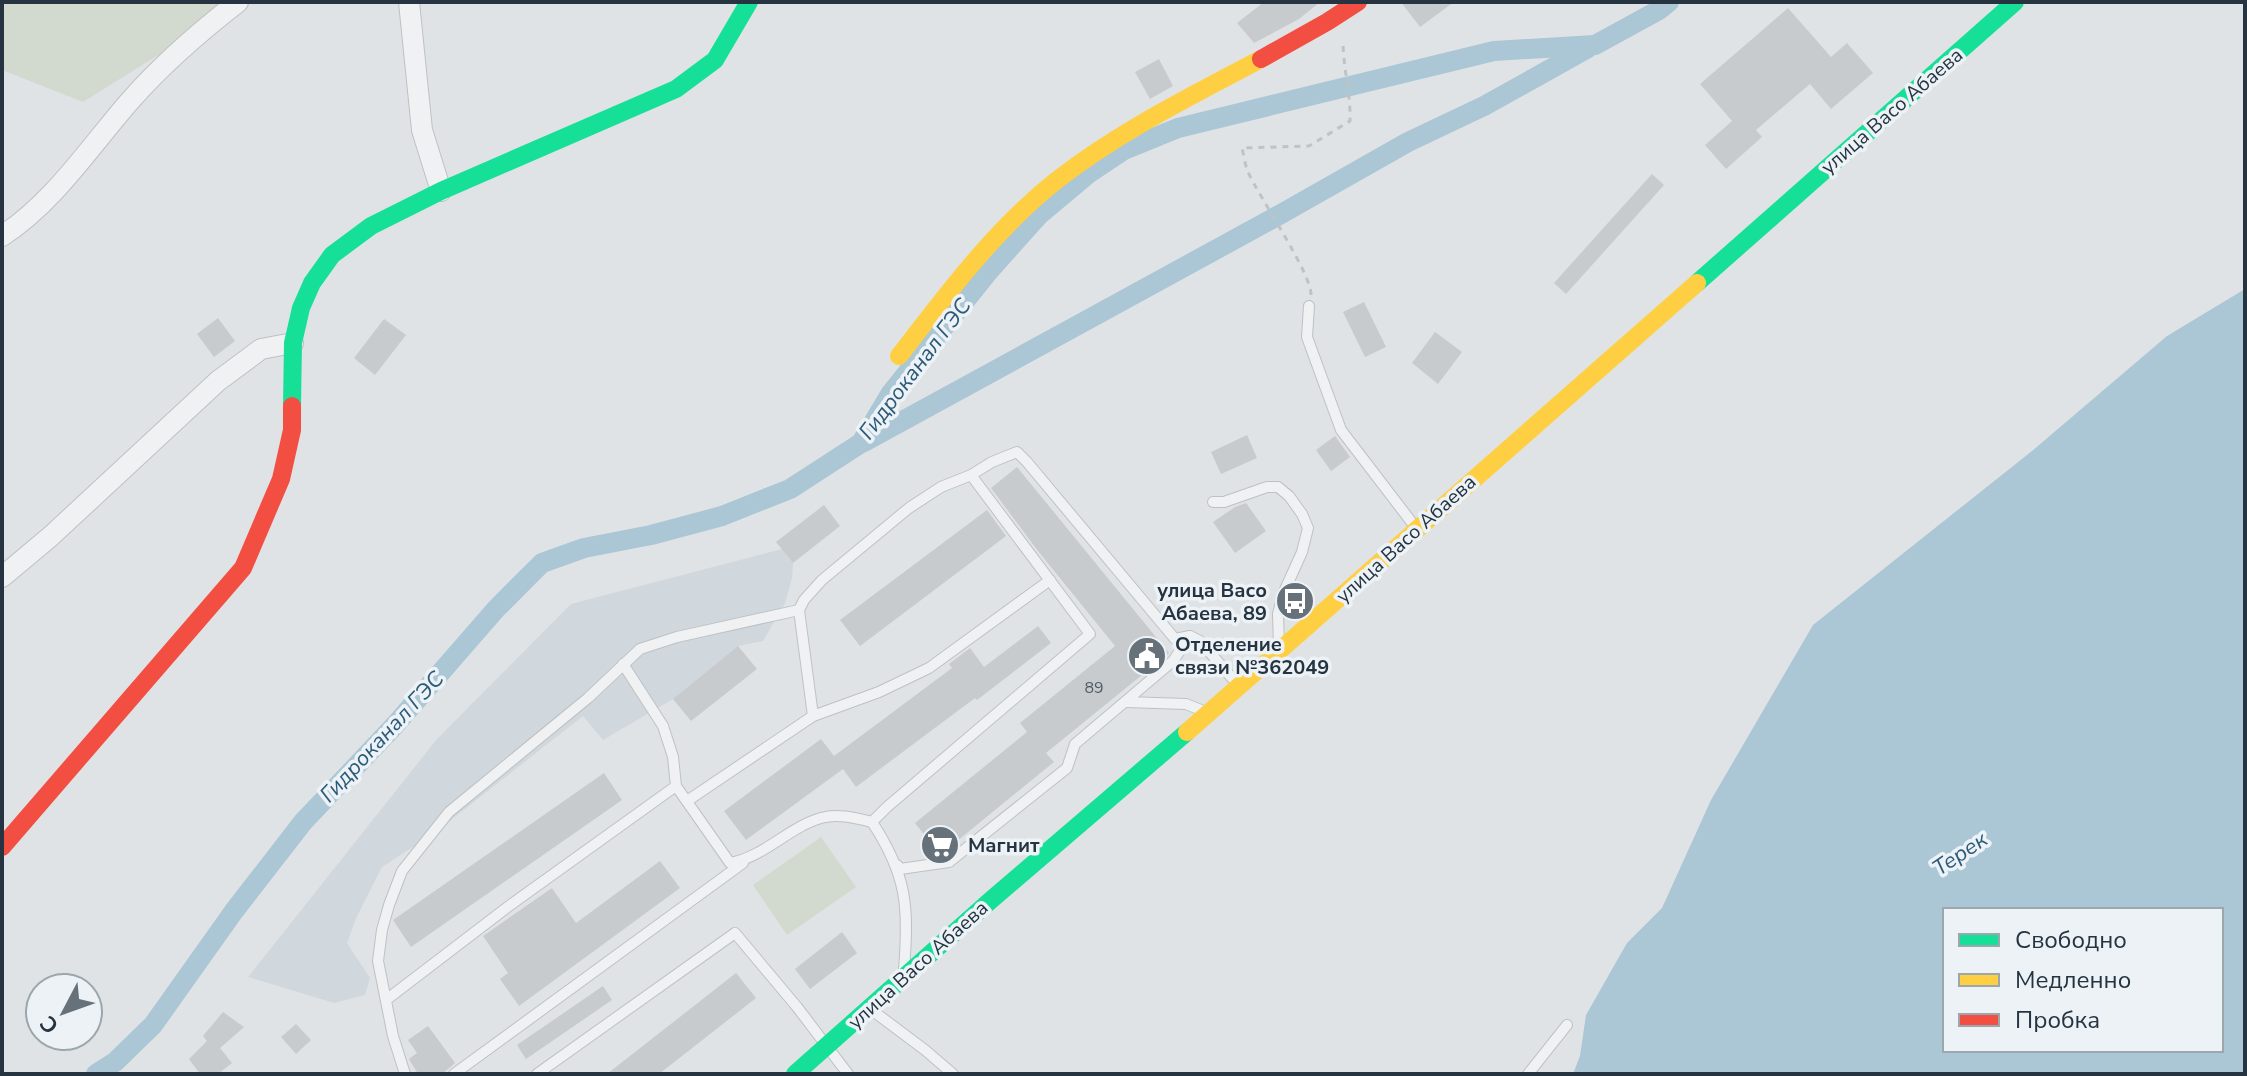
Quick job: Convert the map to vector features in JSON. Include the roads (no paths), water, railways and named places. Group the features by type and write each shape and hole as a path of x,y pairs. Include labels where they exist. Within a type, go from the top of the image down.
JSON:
{"street":[{"path":"2,236 45,201 131,100 191,38 238,2"},
{"path":"409,2 422,130 441,191"},
{"path":"2,847 243,568 281,479 292,430 293,343 301,308 312,283 332,255 371,226 441,191 676,89 715,60 749,2"},
{"path":"899,356 965,270 1028,203 1083,161 1145,121 1278,50 1358,2"},
{"name":"улица Васо Абаева","path":"795,1074 2015,2"},
{"path":"2,577 51,536 218,381 261,349 293,343"}],"lane":[{"path":"1309,306 1307,337 1341,430 1417,529"},
{"path":"813,716 799,610 804,600 822,580 909,508 941,487 1017,452 1175,639 1190,636 1200,641 1239,687"},
{"path":"872,822 1090,634 971,475"},
{"path":"1213,502 1224,502 1267,487 1278,487 1302,514 1308,528 1278,614 1279,651"},
{"path":"687,801 813,716 879,692 929,668 1050,580"},
{"path":"405,1074 393,1036 378,961 382,930 402,871 449,812 588,698 640,649 799,610"},
{"path":"454,1074 747,860 822,817 845,816 872,822 900,869 949,862 1067,768 1075,744 1173,661 1190,636"},
{"path":"623,664 663,726 673,757 676,786 730,863 747,860"},
{"path":"1126,702 1186,704 1208,712"},
{"path":"386,1000 509,906 676,786"},
{"path":"897,865 908,926 903,979"},
{"path":"537,1074 735,933 828,1045 848,1074"},
{"path":"869,1008 953,1074"},
{"path":"1528,1074 1567,1025"}],"water":[{"name":"Терек","path":"2245,289 2245,1074 1573,1074 1580,1056 1586,1015 1627,943 1662,908 1711,800 1813,625 2032,451 2167,336"}],"waterway":[{"name":"Гидроканал ГЭС","path":"96,1074 115,1062 153,1025 234,911 303,822 395,725 496,609 542,563 584,548 651,535 722,516 790,489 861,443 891,393 989,271 1039,215 1088,174 1124,150 1178,128 1494,51 1595,45 1669,2"},
{"path":"864,442 1408,142 1484,106 1588,48"}],"place":[{"name":"улица Васо Абаева, 89","path":"1295,601"},
{"name":"Отделение связи №362049","path":"1147,656"},
{"name":"Магнит","path":"940,845"}]}
